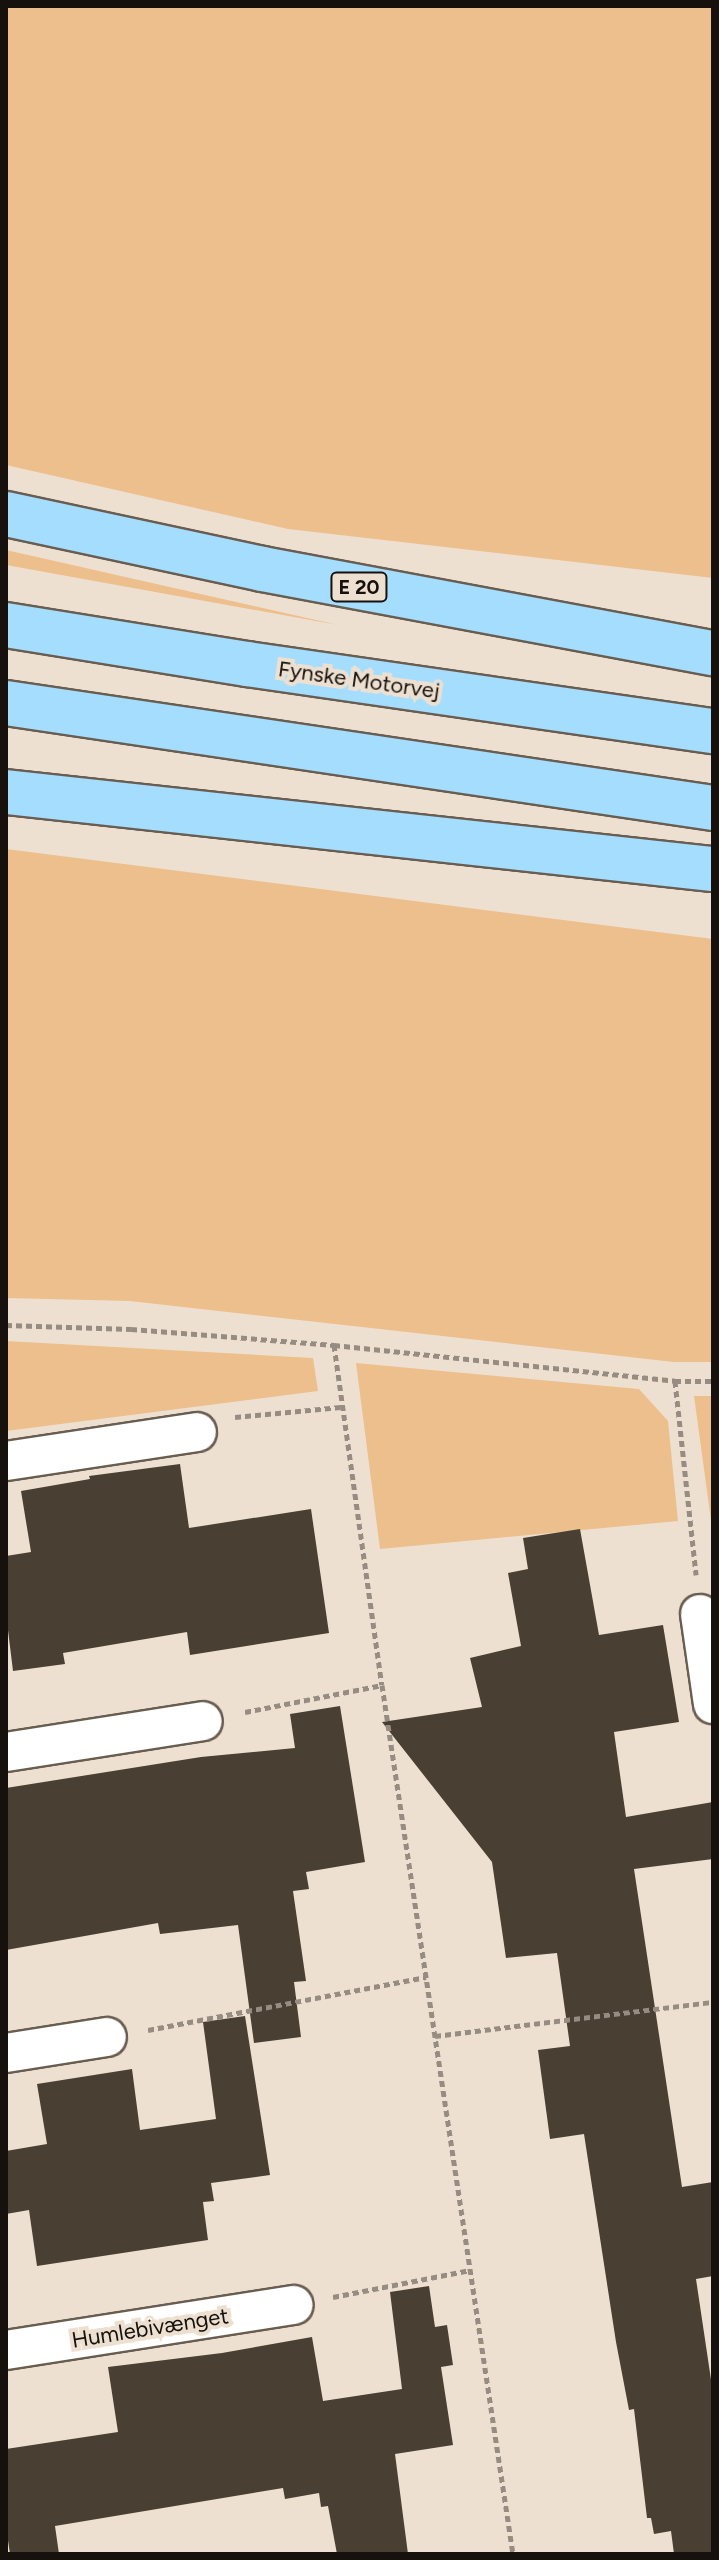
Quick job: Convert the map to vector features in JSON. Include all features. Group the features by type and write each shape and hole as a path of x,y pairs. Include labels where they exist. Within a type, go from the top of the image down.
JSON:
{"highway":[{"name":"E 20","path":"6,514 262,569 713,653"},
{"name":"Fynske Motorvej","path":"6,625 247,664 713,731"},
{"path":"6,703 713,808"},
{"path":"6,792 713,869"}],"street":[{"path":"6,1461 197,1432"},
{"path":"700,1614 710,1660 713,1704"},
{"path":"6,1752 203,1721"},
{"path":"6,2053 107,2037"},
{"name":"Humlebivænget","path":"6,2350 294,2305"}],"path":[{"path":"6,1325 131,1329 334,1345 675,1381 713,1381"},
{"path":"334,1345 513,2554"},
{"path":"675,1381 700,1614"},
{"path":"197,1432 231,1417 341,1407"},
{"path":"203,1721 382,1685"},
{"path":"107,2037 426,1977"},
{"path":"435,2036 713,2002"},
{"path":"294,2305 470,2270"}],"shaded area":[{"path":"6,6 713,6 713,578 288,529 6,465"},
{"path":"6,550 338,625 6,565"},
{"path":"6,849 713,939 713,1362 674,1362 130,1301 6,1298"},
{"path":"6,1341 313,1358 318,1391 6,1431"},
{"path":"356,1363 639,1389 668,1421 678,1521 380,1549"},
{"path":"694,1396 713,1396 713,1535"}],"building":[{"path":"180,1464 189,1528 311,1509 329,1633 190,1655 187,1632 63,1653 65,1664 13,1671 6,1614 6,1556 31,1552 21,1491 90,1479 89,1476"},
{"path":"580,1529 599,1635 663,1625 679,1722 614,1732 626,1817 713,1802 713,1859 634,1869 682,2187 713,2182 713,2276 696,2279 713,2393 713,2554 674,2554 671,2531 654,2534 651,2518 647,2518 634,2409 629,2410 616,2342 584,2134 550,2139 538,2050 570,2046 557,1953 506,1958 492,1862 382,1722 482,1707 470,1658 521,1646 508,1573 528,1569 523,1538"},
{"path":"340,1706 365,1862 306,1872 309,1889 293,1891 306,1981 294,1982 301,2037 254,2043 238,1925 160,1934 158,1923 6,1950 6,1788 201,1757 295,1748 290,1714"},
{"path":"245,2016 270,2175 211,2183 214,2201 203,2202 208,2240 37,2266 29,2210 6,2214 6,2151 47,2144 37,2084 132,2069 140,2130 216,2119 203,2022"},
{"path":"429,2286 435,2327 447,2325 453,2365 441,2367 453,2445 395,2454 408,2554 337,2554 328,2506 321,2507 319,2493 285,2499 283,2488 55,2526 59,2554 10,2554 6,2527 6,2449 118,2432 108,2367 222,2353 312,2337 323,2401 402,2389 390,2292"}]}
